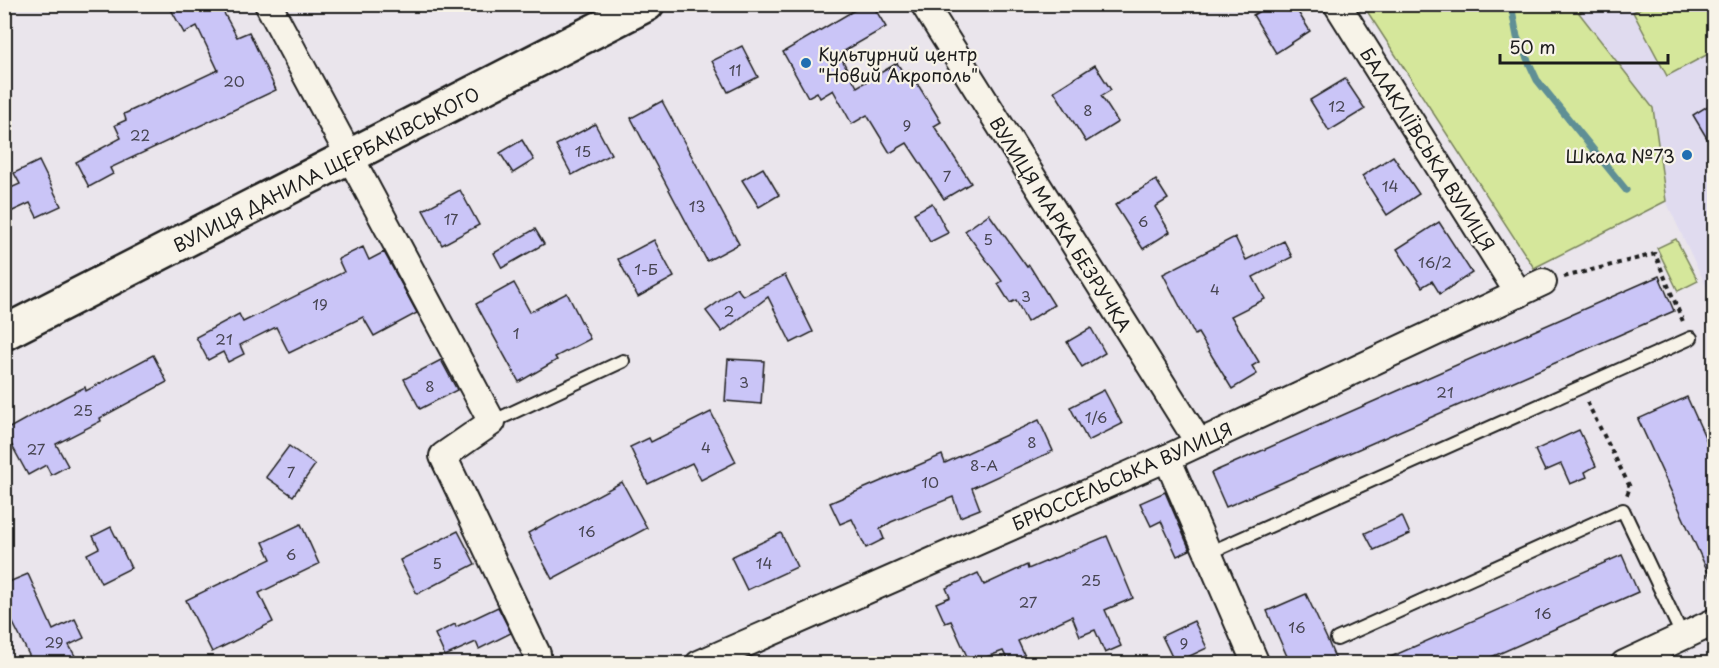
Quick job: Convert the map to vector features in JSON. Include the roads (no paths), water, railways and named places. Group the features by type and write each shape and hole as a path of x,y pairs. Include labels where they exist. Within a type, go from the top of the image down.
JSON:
{"main road":[{"name":"ВУЛИЦЯ ДАНИЛА ЩЕРБАКІВСЬКОГО","path":"4,333 647,4"}],"street":[{"path":"268,4 492,422 443,456 537,654"},
{"name":"ВУЛИЦЯ МАРКА БЕЗРУЧКА","path":"924,4 1199,443"},
{"name":"БАЛАКЛІЇВСЬКА ВУЛИЦЯ","path":"1337,4 1519,294"},
{"name":"БРЮССЕЛЬСЬКА ВУЛИЦЯ","path":"699,663 1167,458 1543,282"},
{"path":"1167,458 1256,663"},
{"path":"1624,663 1714,622"}],"lane":[{"path":"1209,553 1690,338"},
{"path":"492,422 622,361"},
{"path":"1337,639 1623,510 1683,637"}],"waterway":[{"path":"1511,4 1517,37 1537,80 1626,190"}],"place":[{"name":"Культурний центр \"Новий Акрополь\"","path":"806,63"},
{"name":"Школа №73","path":"1687,155"}]}
